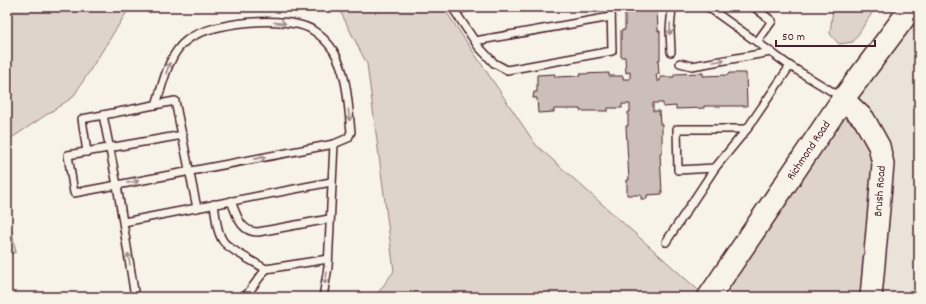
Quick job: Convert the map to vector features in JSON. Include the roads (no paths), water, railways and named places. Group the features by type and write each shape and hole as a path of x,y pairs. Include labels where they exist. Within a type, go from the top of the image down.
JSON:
{"main road":[{"name":"Richmond Road","path":"709,297 843,99 912,7"}],"street":[{"name":"Brush Road","path":"843,99 864,119 879,146 883,164 871,297"}],"lane":[{"path":"453,8 468,7"},
{"path":"453,8 478,46 494,63 507,70 612,51 611,7"},
{"path":"671,52 670,30 672,7"},
{"path":"708,7 790,66 843,99"},
{"path":"754,7 772,21 757,42"},
{"path":"475,40 611,17"},
{"path":"156,105 170,64 179,47 186,40 208,30 237,24 269,22 298,25 310,29 324,38 333,50 346,85 351,132 348,138 334,144 74,193 68,155 182,135"},
{"path":"680,62 692,66 771,52"},
{"path":"666,242 715,168 747,129 790,66"},
{"path":"87,152 82,120 176,101 197,208"},
{"path":"103,115 124,222 136,297"},
{"path":"715,168 678,170 677,129 747,129"},
{"path":"323,297 328,259 334,144"},
{"path":"124,222 331,182"},
{"path":"231,201 242,226 252,232 329,219"},
{"path":"214,204 218,228 223,242 233,250 266,269 328,259"},
{"path":"245,297 266,269"}]}
